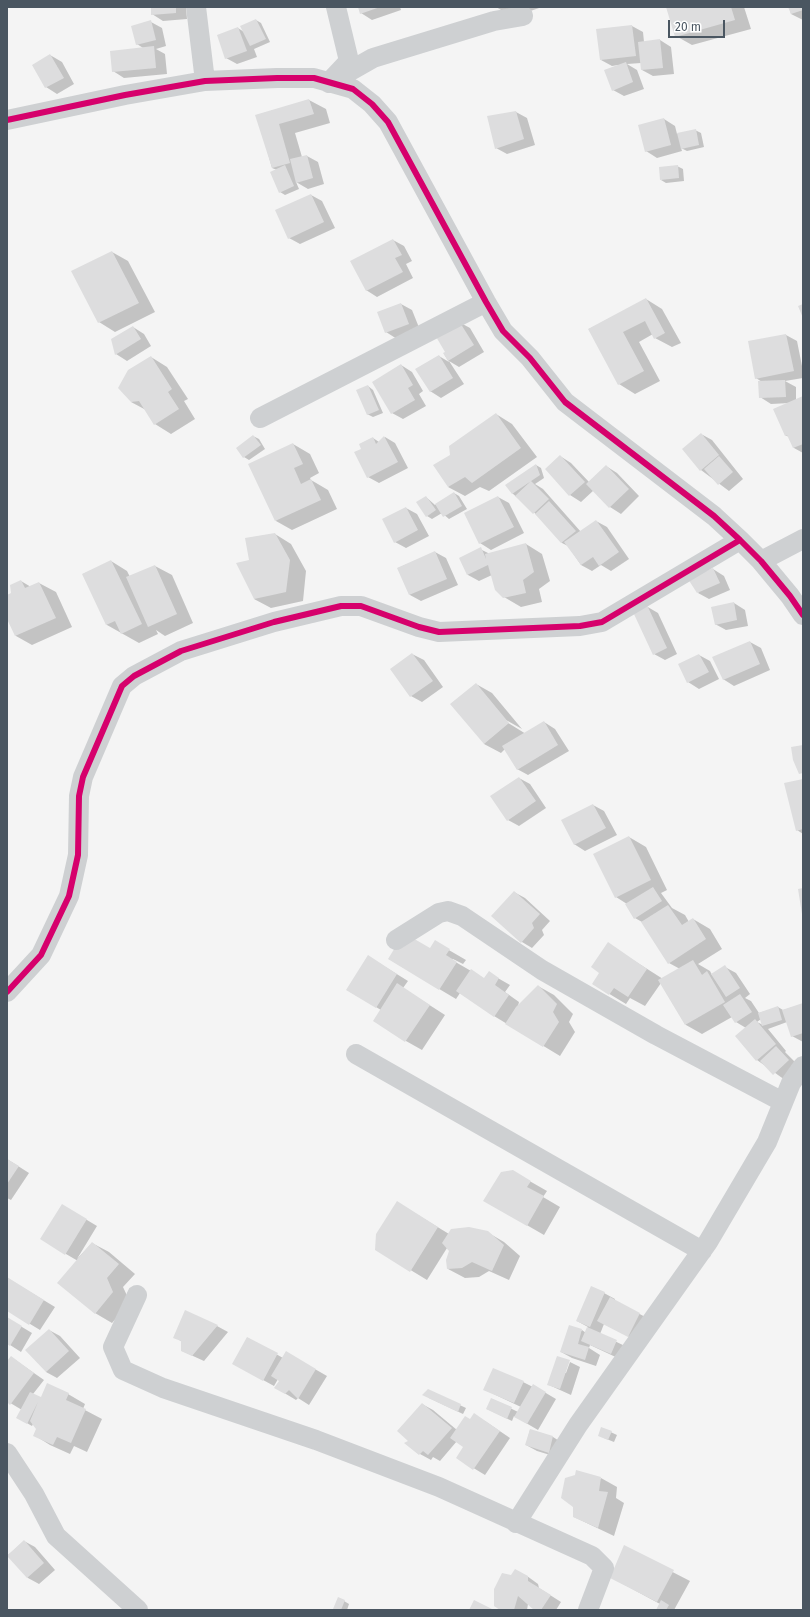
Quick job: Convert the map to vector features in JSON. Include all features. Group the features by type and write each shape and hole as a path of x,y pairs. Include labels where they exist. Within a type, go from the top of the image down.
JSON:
{"street":[{"path":"196,7 205,81"},
{"path":"329,83 348,61 336,7"},
{"path":"329,83 373,58 494,21 523,16"},
{"path":"7,120 125,95 205,81 314,78 353,89 372,104 388,122 503,331 530,358 565,402 714,516 740,540 761,561 790,596 803,615"},
{"path":"260,418 486,302"},
{"path":"761,561 803,539"},
{"path":"7,992 41,955 69,896 78,854 79,796 83,776 122,686 134,676 181,651 274,622 341,606 361,606 419,627 438,632 580,626 602,622 740,540"},
{"path":"396,940 439,913 448,911 459,914 542,970 656,1035 783,1102"},
{"path":"356,1054 702,1251"},
{"path":"516,1523 578,1425 702,1251 767,1142 791,1083 803,1066"},
{"path":"137,1295 114,1347 123,1370 163,1388 316,1440 439,1487 592,1556 604,1568 588,1610"},
{"path":"7,1454 34,1494 56,1536 138,1610"}],"building":[{"path":"151,7 176,7 176,13 151,15"},
{"path":"358,7 380,7 360,14"},
{"path":"666,7 731,7 735,20 675,37"},
{"path":"788,7 803,7 803,10 791,14"},
{"path":"256,19 266,39 250,46 240,26"},
{"path":"151,20 156,40 136,45 131,26"},
{"path":"632,25 636,56 600,60 596,29"},
{"path":"238,27 247,51 225,59 217,35"},
{"path":"660,39 663,68 641,70 638,42"},
{"path":"154,46 156,68 112,72 110,51"},
{"path":"50,54 64,78 45,88 32,65"},
{"path":"626,62 633,82 612,91 604,70"},
{"path":"309,99 314,114 279,124 290,163 272,168 255,115"},
{"path":"516,111 524,139 495,149 487,116"},
{"path":"664,118 671,145 645,152 638,125"},
{"path":"696,129 699,145 681,149 677,133"},
{"path":"307,155 313,178 296,183 290,159"},
{"path":"285,165 294,186 279,193 270,172"},
{"path":"678,165 679,178 660,180 659,167"},
{"path":"311,194 324,222 288,239 275,210"},
{"path":"393,239 402,255 395,258 403,272 366,291 350,261"},
{"path":"112,251 139,303 98,323 71,271"},
{"path":"646,298 665,333 654,339 645,321 623,332 644,371 618,385 588,329"},
{"path":"401,303 409,324 385,333 377,312"},
{"path":"803,304 803,318 798,306"},
{"path":"459,321 474,345 448,361 443,353 445,352 435,335"},
{"path":"133,326 141,339 115,355 111,339"},
{"path":"786,334 794,371 755,379 748,341"},
{"path":"439,355 453,378 430,392 415,369"},
{"path":"151,356 172,389 168,392 179,409 154,425 139,401 131,402 118,388 128,370"},
{"path":"401,364 413,385 408,388 415,400 391,414 372,382"},
{"path":"785,380 786,397 759,398 758,381"},
{"path":"368,385 379,410 367,415 356,390"},
{"path":"803,396 803,444 793,448 787,435 785,436 773,409"},
{"path":"496,413 521,448 472,483 465,477 448,487 433,465 450,455 449,446"},
{"path":"701,433 719,455 700,471 682,449"},
{"path":"253,435 261,445 243,458 236,448"},
{"path":"384,436 398,462 367,478 354,452 361,449 359,444 373,437 376,444"},
{"path":"293,443 303,464 294,468 301,484 311,479 321,500 275,521 248,464"},
{"path":"560,455 585,482 569,496 545,469"},
{"path":"719,456 733,472 718,485 704,469"},
{"path":"536,464 540,475 512,494 505,485"},
{"path":"606,465 629,489 609,508 586,484"},
{"path":"531,481 549,499 533,514 515,496"},
{"path":"454,492 462,506 443,517 435,504"},
{"path":"426,496 436,510 426,517 416,502"},
{"path":"498,496 514,527 479,544 464,513"},
{"path":"549,501 576,531 561,543 535,514"},
{"path":"406,507 418,530 394,543 382,519"},
{"path":"596,520 619,552 599,566 593,557 581,565 564,542"},
{"path":"275,533 290,560 286,592 254,599 236,563 249,560 245,538"},
{"path":"526,543 534,572 523,580 526,593 503,598 495,590 488,565 467,575 459,558 481,547 486,559 485,554"},
{"path":"435,551 447,579 409,595 397,568"},
{"path":"111,560 142,624 121,634 115,621 106,625 82,574"},
{"path":"155,565 177,614 148,627 126,577"},
{"path":"713,568 720,583 697,593 688,579"},
{"path":"21,580 25,588 39,582 56,618 15,636 7,619 7,595 11,593 10,585"},
{"path":"734,602 737,620 715,625 711,607"},
{"path":"647,605 667,648 653,655 633,612"},
{"path":"750,641 760,664 723,680 712,657"},
{"path":"412,653 433,681 410,697 390,669"},
{"path":"699,654 709,672 687,683 678,664"},
{"path":"476,683 509,723 484,744 450,704"},
{"path":"544,721 558,745 517,770 502,746"},
{"path":"803,745 803,773 799,774 793,760 791,747"},
{"path":"519,777 536,801 507,821 490,796"},
{"path":"803,779 803,829 796,831 784,783"},
{"path":"593,804 606,828 574,845 561,820"},
{"path":"629,836 651,880 615,898 593,854"},
{"path":"653,887 662,901 634,919 625,904"},
{"path":"803,888 803,914 802,914 798,889"},
{"path":"514,891 540,914 532,923 534,928 521,943 491,916"},
{"path":"668,905 682,925 693,918 706,939 668,964 641,922"},
{"path":"404,933 430,948 435,940 450,949 446,955 457,962 439,990 388,959"},
{"path":"608,942 647,969 628,997 614,988 609,995 592,984 599,973 591,967"},
{"path":"368,955 397,974 376,1008 346,990"},
{"path":"693,960 702,975 707,971 725,1002 685,1025 658,980"},
{"path":"725,965 740,988 726,997 711,974"},
{"path":"471,969 484,978 489,971 499,978 495,985 509,995 494,1017 456,991"},
{"path":"397,983 430,1005 405,1042 373,1021"},
{"path":"538,985 557,1004 553,1012 559,1022 543,1047 505,1024 516,1007"},
{"path":"740,994 752,1012 735,1023 723,1005"},
{"path":"803,1003 803,1033 791,1037 782,1010"},
{"path":"778,1006 782,1020 762,1026 758,1013"},
{"path":"755,1019 776,1044 756,1061 735,1036"},
{"path":"776,1046 789,1060 773,1075 760,1061"},
{"path":"7,1159 19,1166 7,1184"},
{"path":"513,1170 531,1181 527,1187 544,1196 527,1226 483,1201 501,1172"},
{"path":"397,1201 438,1227 410,1272 375,1250 376,1234"},
{"path":"62,1204 87,1219 65,1255 40,1239"},
{"path":"469,1227 488,1231 504,1245 492,1271 472,1262 462,1268 447,1269 446,1260 449,1251 442,1243 451,1229"},
{"path":"92,1242 119,1264 107,1278 113,1292 95,1314 57,1283"},
{"path":"7,1277 44,1300 29,1325 7,1311"},
{"path":"591,1286 605,1292 590,1327 576,1321"},
{"path":"610,1297 640,1313 628,1337 597,1321"},
{"path":"185,1310 218,1325 192,1356 181,1351 181,1341 173,1338"},
{"path":"7,1317 22,1326 10,1346 7,1344"},
{"path":"569,1325 582,1329 578,1344 589,1347 585,1360 560,1352"},
{"path":"587,1327 617,1340 611,1354 581,1341"},
{"path":"49,1329 69,1351 46,1372 25,1350"},
{"path":"247,1337 278,1353 263,1381 232,1364"},
{"path":"286,1351 316,1369 298,1399 289,1390 285,1394 274,1388 279,1381 271,1376"},
{"path":"11,1356 34,1373 10,1405 7,1402 7,1361"},
{"path":"557,1356 570,1360 560,1389 547,1385"},
{"path":"493,1368 524,1381 514,1403 483,1390"},
{"path":"47,1383 69,1393 66,1400 86,1409 71,1443 57,1437 53,1445 33,1436 36,1429 30,1421 38,1402 27,1424 16,1418 30,1392 41,1397"},
{"path":"533,1384 546,1392 527,1424 514,1417"},
{"path":"428,1389 461,1404 458,1412 422,1395"},
{"path":"491,1398 512,1407 507,1419 486,1409"},
{"path":"422,1403 452,1428 428,1455 423,1451 419,1455 404,1443 408,1441 397,1431"},
{"path":"474,1413 500,1431 473,1470 456,1458 463,1447 450,1438 465,1416 470,1419"},
{"path":"601,1427 612,1431 608,1440 598,1436"},
{"path":"530,1429 553,1436 549,1453 525,1445"},
{"path":"576,1470 601,1477 599,1491 608,1492 598,1528 573,1517 573,1507 561,1498 565,1478 575,1475"},
{"path":"24,1540 44,1563 27,1578 7,1556"},
{"path":"624,1545 674,1570 657,1602 610,1578"},
{"path":"515,1569 528,1576 528,1581 551,1595 541,1610 534,1610 518,1596 514,1610 500,1610 494,1606 494,1589 502,1573 511,1575"},
{"path":"338,1597 345,1600 341,1610 335,1610 333,1609"},
{"path":"474,1600 494,1610 469,1610"},
{"path":"661,1600 669,1605 666,1610 656,1610"}],"cycle path":[{"path":"7,120 125,95 205,81 314,78 353,89 372,104 388,122 503,331 530,358 565,402 714,516 740,540 761,561 790,596 803,615"},
{"path":"7,992 41,955 69,896 78,855 79,796 83,777 122,686 134,676 181,651 274,622 341,606 361,606 419,627 439,632 580,626 602,622 740,540"}]}
